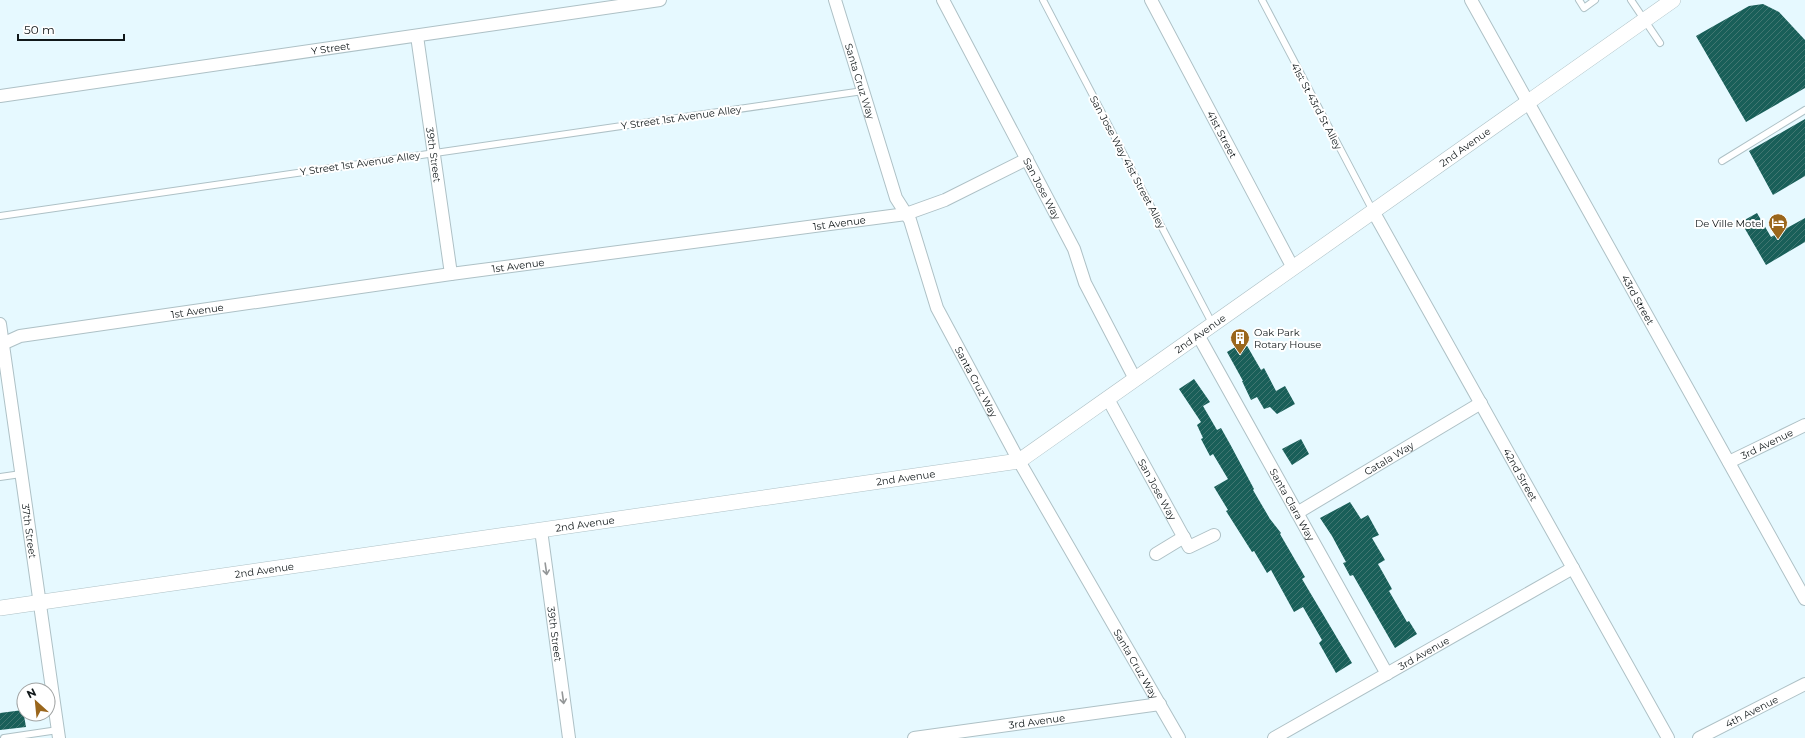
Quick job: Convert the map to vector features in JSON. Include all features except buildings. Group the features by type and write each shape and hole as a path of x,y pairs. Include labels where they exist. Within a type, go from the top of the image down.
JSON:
{"street":[{"name":"Y Street","path":"0,96 660,0"},
{"name":"Santa Cruz Way","path":"836,0 896,198 910,220 937,308 1019,461 1179,738"},
{"name":"San Jose Way","path":"943,0 1074,249 1085,283 1135,380"},
{"name":"41st Street","path":"1151,0 1293,268"},
{"name":"43rd Street","path":"1471,0 1805,599"},
{"name":"2nd Avenue","path":"0,608 1019,461 1673,0"},
{"name":"39th Street","path":"417,36 451,274"},
{"name":"1st Avenue","path":"2,345 20,336 451,274 906,214 945,200 1027,159"},
{"name":"42nd Street","path":"1373,211 1668,738"},
{"name":"37th Street","path":"0,324 58,734"},
{"name":"Santa Clara Way","path":"1198,335 1387,674"},
{"name":"San Jose Way","path":"1108,398 1184,537"},
{"name":"Catala Way","path":"1297,513 1481,403"},
{"name":"3rd Avenue","path":"1729,462 1805,425"},
{"name":"39th Street","path":"541,530 569,738"},
{"path":"1156,554 1184,537 1189,547 1214,535"},
{"name":"3rd Avenue","path":"1274,738 1573,568"},
{"name":"4th Avenue","path":"1699,738 1805,684"},
{"name":"3rd Avenue","path":"914,738 1160,704"}],"lane":[{"name":"San Jose Way 41st Street Alley","path":"1043,0 1213,325"},
{"name":"41st St 43rd St Alley","path":"1262,0 1373,211"},
{"path":"1579,0 1584,8 1595,0"},
{"path":"1631,0 1660,43"},
{"name":"Y Street 1st Avenue Alley","path":"0,216 864,91"},
{"path":"1722,161 1805,110"},
{"path":"0,477 22,474"},
{"path":"4,738 58,734"}],"place":[{"name":"De Ville Motel","path":"1778,240"},
{"name":"Oak Park Rotary House","path":"1240,355"}]}
